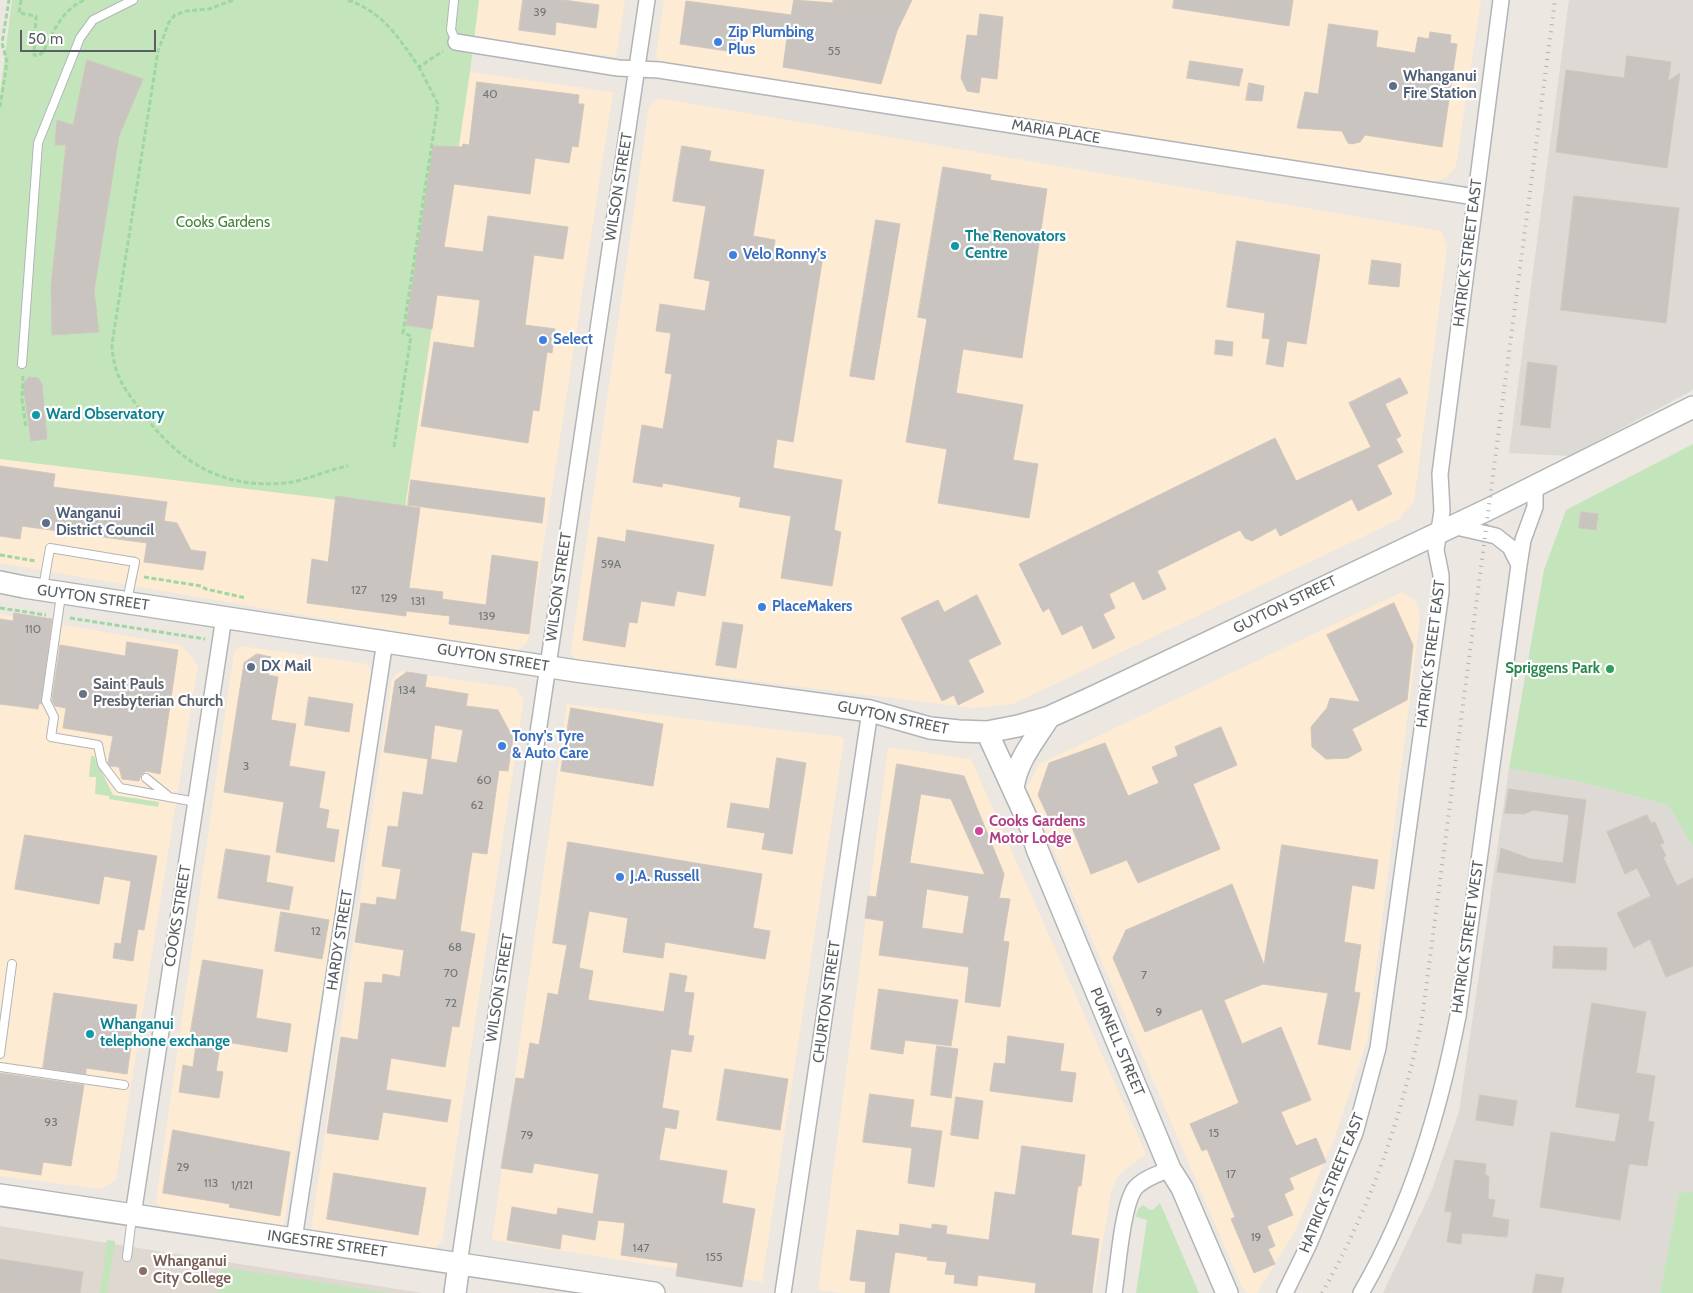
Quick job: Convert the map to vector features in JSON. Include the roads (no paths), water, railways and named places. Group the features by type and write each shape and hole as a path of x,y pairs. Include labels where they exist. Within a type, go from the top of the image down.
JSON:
{"main road":[{"name":"GUYTON STREET","path":"0,582 385,642 870,711 930,728 988,732 1049,717 1446,529 1693,407"},
{"path":"1013,789 1014,778 1022,757 1049,717"},
{"name":"PURNELL STREET","path":"988,732 1031,828 1037,850 1170,1168 1182,1188 1227,1293"},
{"name":"INGESTRE STREET","path":"0,1195 654,1293"},
{"name":"WILSON STREET","path":"455,1293 459,1264"}],"street":[{"name":"WILSON STREET","path":"459,1264 647,0"},
{"name":"HATRICK STREET EAST","path":"1284,1293 1309,1244 1355,1132 1378,1048 1441,592 1441,575 1436,550 1446,529 1442,511 1440,474 1500,0"},
{"name":"MARIA PLACE","path":"456,42 618,68 688,75 1475,197"},
{"name":"HATRICK STREET WEST","path":"1361,1293 1413,1188 1447,1071 1459,1006 1519,565 1523,540 1535,507 1534,486"},
{"path":"1446,529 1496,536 1510,547 1519,565"},
{"name":"COOKS STREET","path":"133,1215 224,617"},
{"name":"HARDY STREET","path":"294,1239 385,642"},
{"name":"CHURTON STREET","path":"783,1293 870,711"},
{"path":"1114,1293 1124,1222 1135,1189 1145,1180 1170,1168"}],"lane":[{"path":"22,364 38,143 80,38 93,20 133,0"},
{"path":"454,0 451,30 456,42"},
{"path":"127,603 135,562 50,548 52,591 58,616 46,701 54,717 51,737 98,745 102,764 120,788 196,802"},
{"path":"146,778 168,796"},
{"path":"0,1054 12,964"},
{"path":"0,1067 124,1085"},
{"path":"127,1257 133,1215"}],"railway":[{"path":"1322,1293 1340,1261 1383,1160 1405,1091 1422,1019 1555,0"}],"place":[{"name":"Zip Plumbing Plus","path":"718,42"},
{"name":"Whanganui Fire Station","path":"1393,86"},
{"name":"The Renovators Centre","path":"955,246"},
{"name":"Velo Ronny’s","path":"733,255"},
{"name":"Select","path":"543,340"},
{"name":"Ward Observatory","path":"36,415"},
{"name":"Wanganui District Council","path":"46,523"},
{"name":"PlaceMakers","path":"762,607"},
{"name":"DX Mail","path":"251,667"},
{"name":"Spriggens Park","path":"1610,669"},
{"name":"Saint Pauls Presbyterian Church","path":"83,694"},
{"name":"Tony's Tyre & Auto Care","path":"502,746"},
{"name":"Cooks Gardens Motor Lodge","path":"979,831"},
{"name":"J.A. Russell","path":"620,877"},
{"name":"Whanganui telephone exchange","path":"90,1034"},
{"name":"Whanganui City College","path":"143,1271"}],"park label":[{"name":"Cooks Gardens","path":"223,223"}]}
